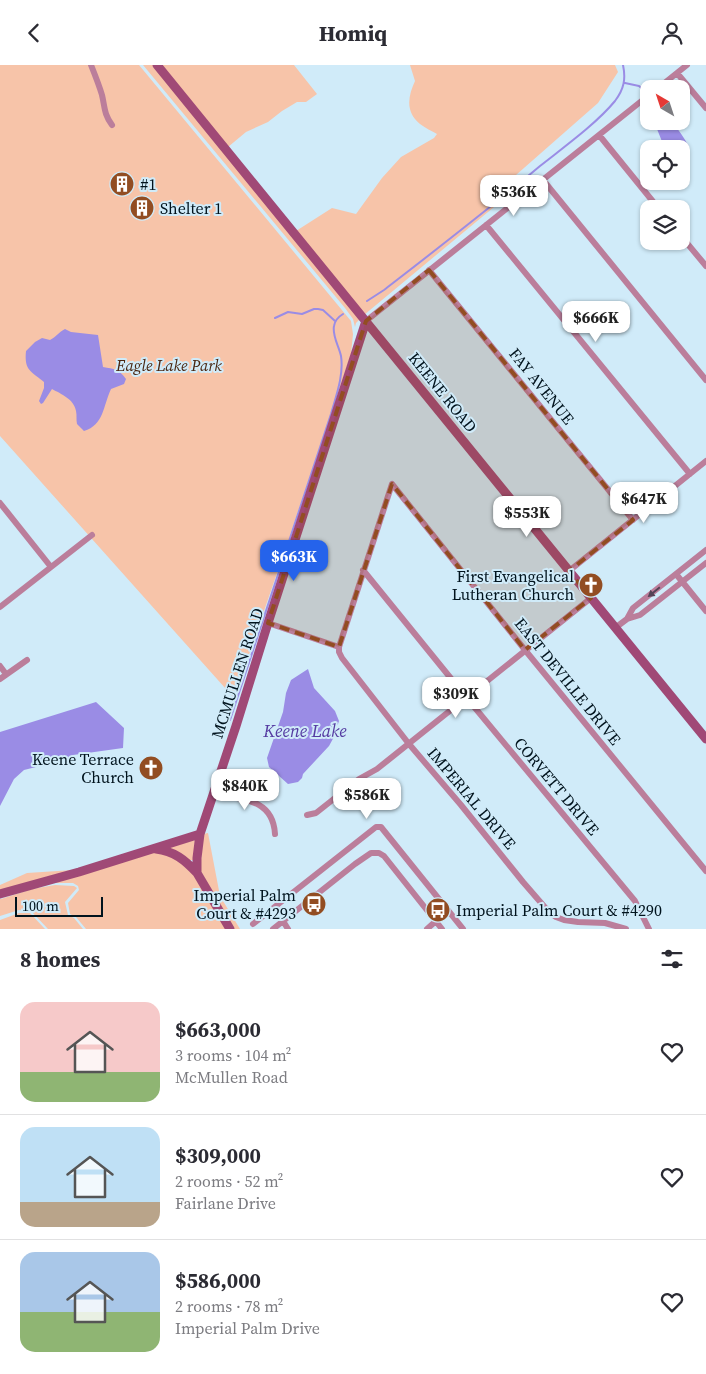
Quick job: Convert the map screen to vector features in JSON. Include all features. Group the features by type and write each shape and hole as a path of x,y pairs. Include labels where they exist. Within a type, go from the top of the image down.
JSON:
{"street":[{"path":"91,65 102,96 106,118 112,125"},
{"name":"KEENE ROAD","path":"157,65 706,739"},
{"path":"669,80 687,65"},
{"path":"678,73 706,108"},
{"path":"366,321 640,102"},
{"path":"599,135 652,200"},
{"path":"543,180 706,381"},
{"path":"486,225 690,475"},
{"path":"690,247 706,266"},
{"name":"FAY AVENUE","path":"430,270 633,520"},
{"name":"MCMULLEN ROAD","path":"198,873 197,858 200,834 366,321"},
{"path":"569,571 706,461"},
{"name":"EAST DEVILLE DRIVE","path":"363,570 392,484 706,871"},
{"path":"0,503 51,567"},
{"path":"0,515 6,511"},
{"path":"0,607 92,535"},
{"path":"616,628 627,619 633,608 706,550"},
{"path":"627,619 640,615 706,563"},
{"path":"268,623 338,647 363,570"},
{"name":"CORVETT DRIVE","path":"363,570 635,901 649,929"},
{"path":"676,574 706,611"},
{"path":"307,815 316,813 359,779 378,769 591,598"},
{"name":"IMPERIAL DRIVE","path":"338,647 342,658 408,743 549,912 564,920 604,923 626,929"},
{"path":"0,679 26,660"},
{"path":"0,666 6,674"},
{"path":"213,793 259,804 271,817 275,834"},
{"path":"253,925 376,827 381,827 463,929"},
{"path":"0,894 79,872 200,834"},
{"path":"153,849 174,853 198,873 230,929"},
{"path":"273,929 371,853 379,853 384,856 442,929"},
{"path":"283,921 288,929"},
{"path":"427,929 436,921"}],"highlighted area":[{"path":"429,270 633,520 569,571 591,598 525,650 392,484 339,647 268,623 366,321"}],"green space":[{"name":"Eagle Lake Park","path":"0,65 139,65 351,321 353,334 351,354 290,539 234,698 0,436"},
{"path":"143,65 153,65 360,319 355,327 353,319 345,308"},
{"path":"160,65 294,65 317,94 306,102 297,102 268,122 246,132 228,147"},
{"path":"410,65 615,65 618,72 598,103 516,175 524,182 364,315 296,231 332,208 356,214 382,178 401,157 434,138 437,134 420,124 410,109 411,92 415,81"},
{"path":"208,833 220,896 240,929 234,929 201,872 203,834"},
{"path":"195,840 193,860 189,860 168,847"},
{"path":"154,852 173,856 195,875 226,929 86,929 76,917 70,914 68,903 79,890 78,886 73,883 54,883"},
{"path":"73,870 0,890 0,885 27,873"},
{"path":"55,885 74,886 77,888 65,902 68,915 74,918 83,929 48,929 31,911 19,910 0,916 0,899 32,889"},
{"path":"19,913 30,913 45,929 0,929 0,920"}],"water":[{"path":"657,130 678,130 685,140 661,140"},
{"path":"65,329 71,332 98,335 103,367 116,370 126,379 124,384 111,389 99,420 91,428 84,431 77,424 73,403 63,395 52,389 41,404 39,401 44,388 44,382 29,370 26,363 26,351 35,342 42,338 50,340"},
{"name":"Keene Lake","path":"308,669 314,688 335,711 339,721 333,729 335,735 329,746 298,782 288,784 269,767 267,758 283,712 286,693 291,680"},
{"path":"96,702 124,728 123,748 73,755 72,758 24,770 14,779 0,806 0,732"}],"waterway":[{"path":"367,301 463,229 599,118 615,101 622,88 624,79 623,65"},
{"path":"625,83 640,87"},
{"path":"275,318 288,312 302,314 318,309 323,310 335,321"},
{"path":"230,720 337,393 342,363 335,337 334,324 343,314"}],"place":[{"name":"#1","path":"122,184"},
{"name":"Shelter 1","path":"142,208"},
{"name":"First Evangelical Lutheran Church","path":"591,585"},
{"name":"Keene Terrace Church","path":"151,768"},
{"name":"Imperial Palm Court & #4293","path":"314,904"},
{"name":"Imperial Palm Court & #4290","path":"438,910"}]}
